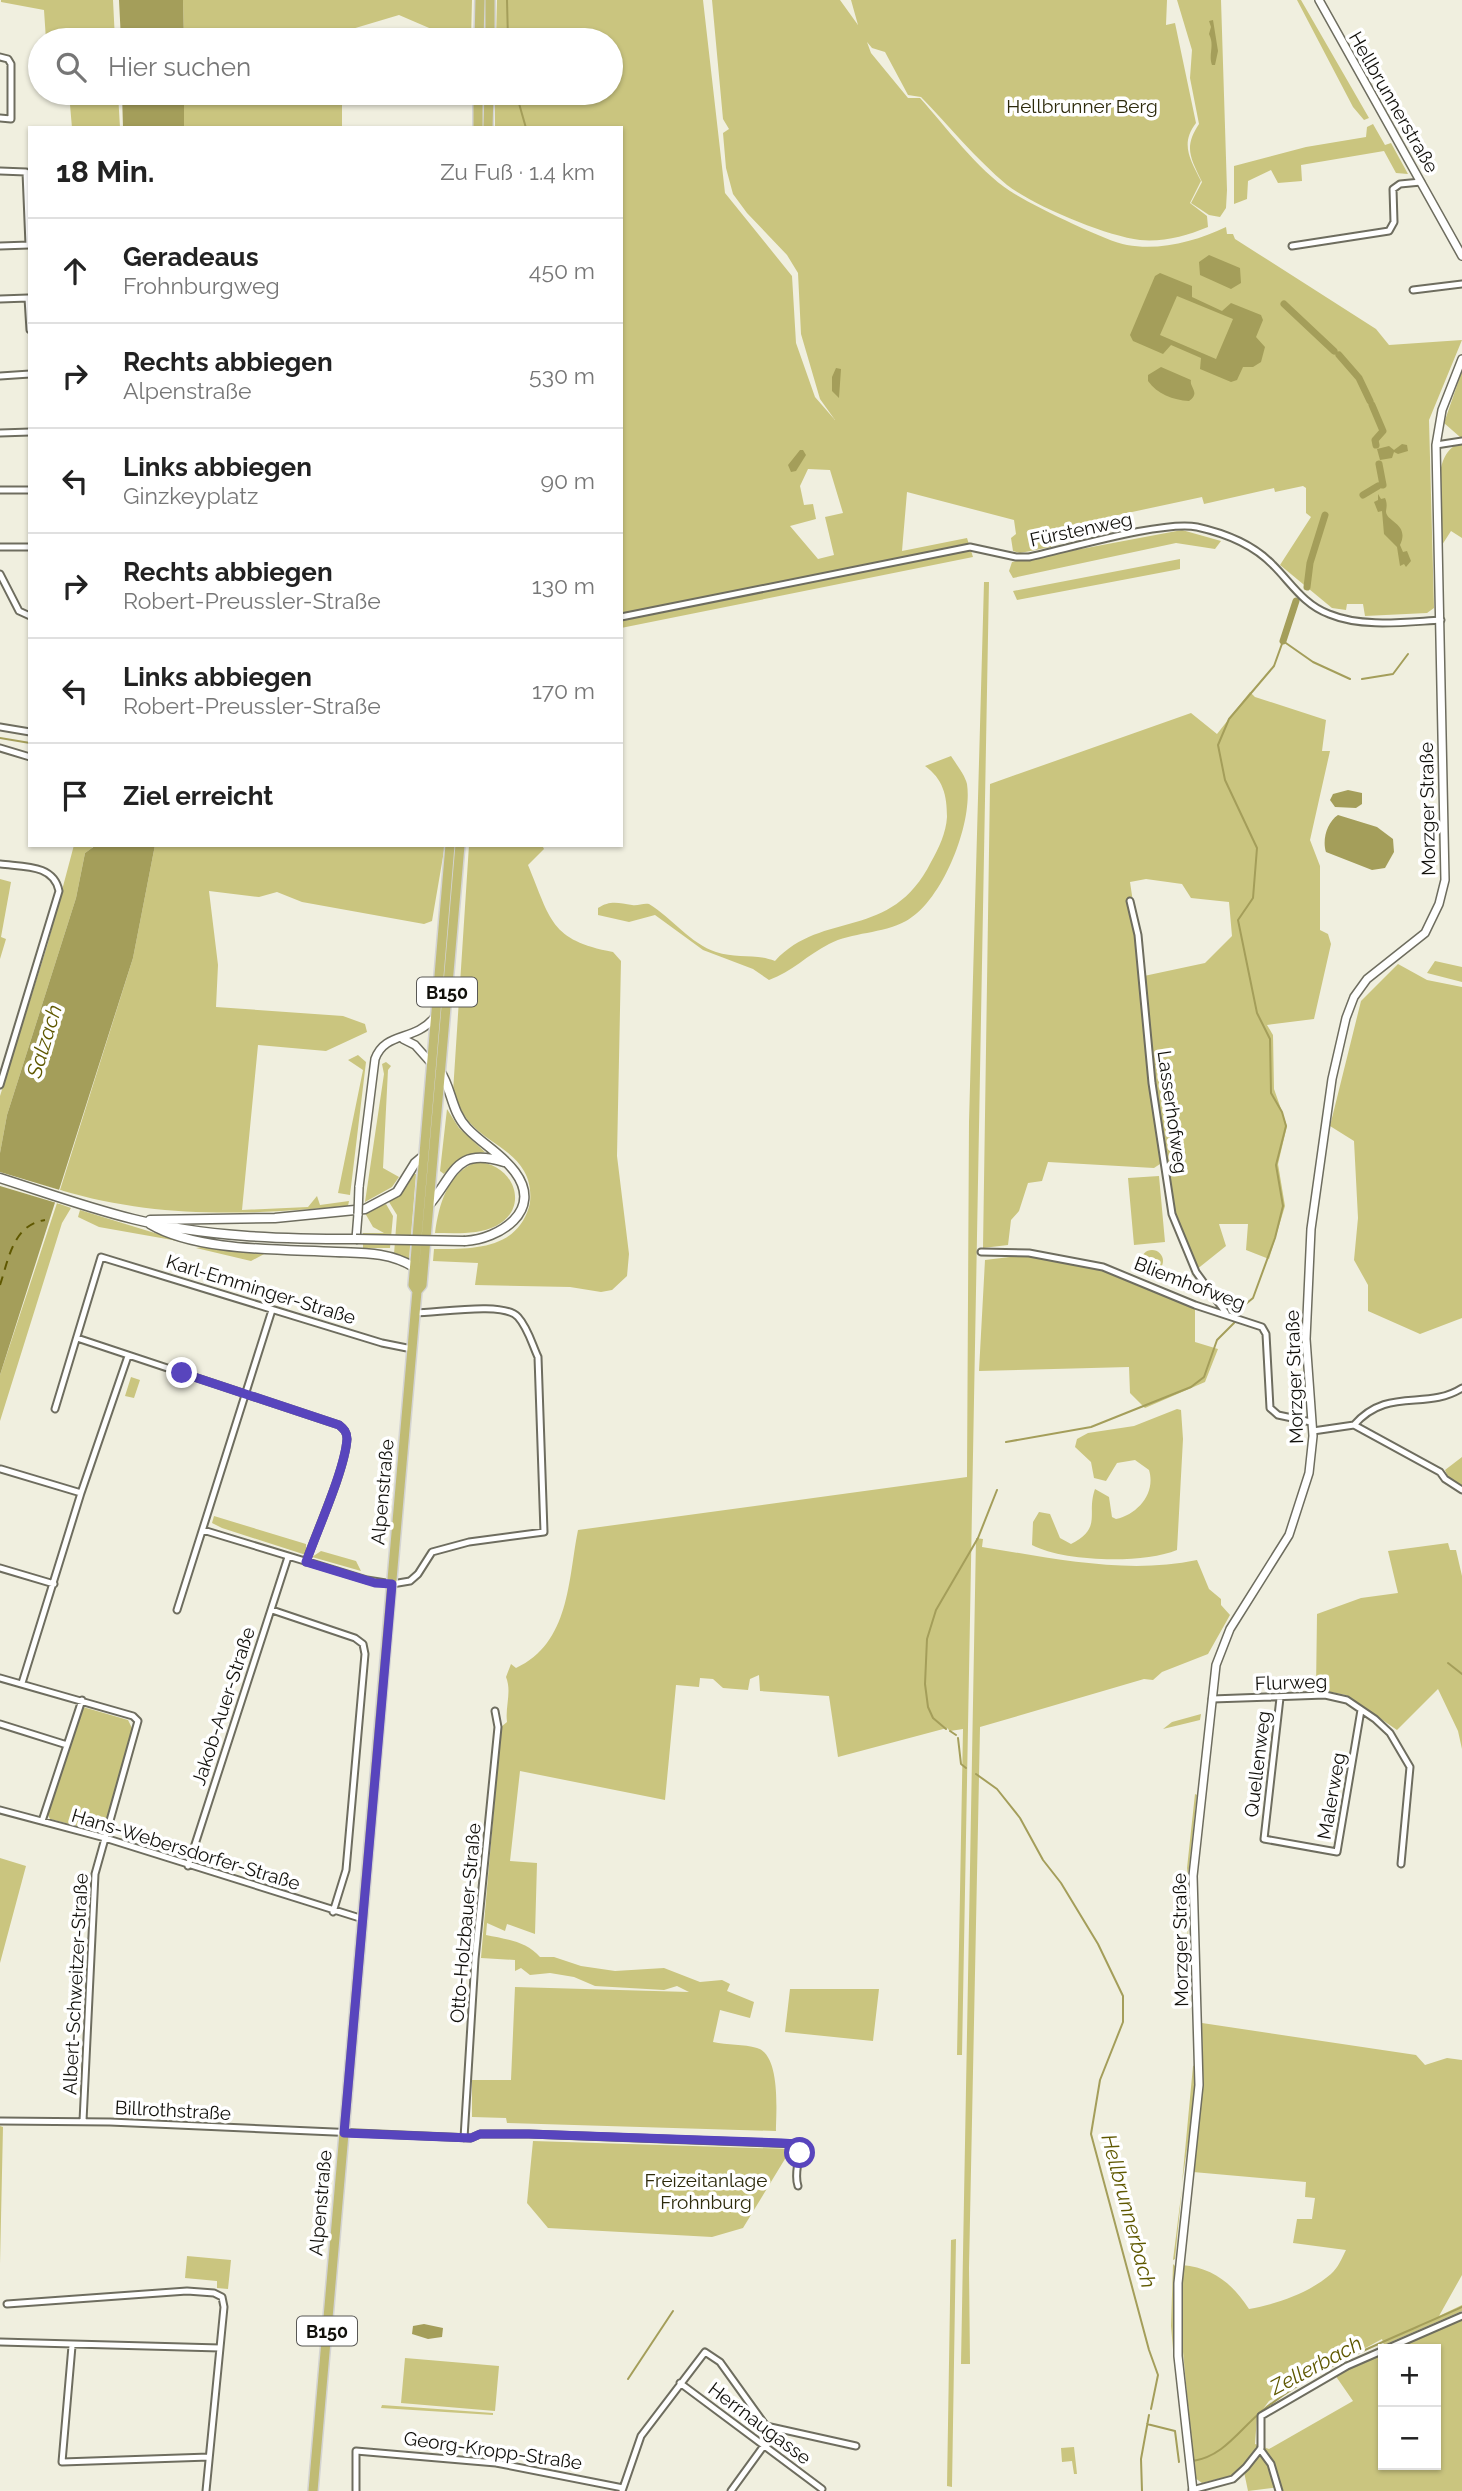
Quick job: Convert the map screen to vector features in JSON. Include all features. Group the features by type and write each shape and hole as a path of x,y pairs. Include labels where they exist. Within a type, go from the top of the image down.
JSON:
{"main road":[{"path":"479,28 480,0"},
{"path":"490,0 490,28"},
{"path":"478,105 478,126"},
{"path":"488,126 489,105"},
{"name":"Alpenstraße","path":"313,2491 417,1291 413,1285 421,1158 450,847"},
{"name":"Alpenstraße","path":"417,1291 422,1286 460,847"},
{"path":"0,1178 113,1213 218,1233 323,1239 465,1241 499,1234 519,1214 523,1200 522,1186 507,1163 468,1129 452,1105 446,1079 440,1070"},
{"path":"429,1205 447,1178 465,1160 486,1156 507,1163"},
{"path":"141,1220 275,1219 365,1209 397,1192 421,1158"},
{"path":"141,1220 163,1231 198,1240 232,1245 381,1254 414,1266"}],"street":[{"name":"Hellbrunnerstraße","path":"1319,0 1462,256"},
{"path":"0,57 8,59 11,64 11,119 0,118"},
{"path":"0,171 26,172 28,221"},
{"path":"1292,246 1389,231 1394,221 1393,189 1400,184 1421,182"},
{"path":"0,246 28,246"},
{"path":"1413,290 1462,284"},
{"path":"0,299 28,298"},
{"path":"1462,359 1442,410 1436,445 1462,442"},
{"path":"0,376 28,374"},
{"path":"0,433 28,432"},
{"name":"Morzger Straße","path":"1193,2491 1180,2378 1177,2304 1183,2219 1199,2085 1192,1894 1216,1665 1224,1639 1277,1557 1297,1515 1309,1473 1312,1427 1307,1339 1311,1229 1324,1126 1341,1036 1350,1006 1367,979 1425,933 1439,904 1445,880 1436,445"},
{"path":"0,490 28,490"},
{"name":"Fürstenweg","path":"623,617 970,547 1029,557 1173,525 1199,527 1250,547 1272,563 1308,602 1329,614 1363,622 1441,620"},
{"path":"0,547 28,547"},
{"path":"0,574 19,611 28,615"},
{"path":"0,727 28,732"},
{"path":"0,748 28,756"},
{"path":"0,864 44,870 57,881 59,891 0,1084"},
{"name":"Lasserhofweg","path":"1130,901 1138,934 1152,1083 1172,1214 1196,1272 1226,1313"},
{"path":"356,1239 359,1187 374,1059 385,1042 403,1039 421,1031 434,1018"},
{"path":"403,1039 415,1045 431,1063"},
{"name":"Bliemhofweg","path":"981,1252 1029,1253 1103,1267 1195,1305 1262,1327 1266,1335 1268,1402 1273,1413 1312,1427"},
{"name":"Karl-Emminger-Straße","path":"77,1338 101,1257 272,1310 412,1349"},
{"path":"203,1530 375,1583 392,1584 415,1577 432,1552 469,1542 544,1532 538,1357 523,1324 510,1311 503,1309 415,1313"},
{"path":"177,1610 272,1310"},
{"path":"55,1409 77,1338 339,1425 345,1430 347,1438 306,1562"},
{"path":"22,1683 81,1493 128,1356"},
{"path":"1354,1426 1363,1415 1385,1402 1449,1396 1462,1388"},
{"path":"1312,1427 1354,1426 1440,1472 1444,1479 1462,1490"},
{"path":"1,1469 81,1493"},
{"name":"Jakob-Auer-Straße","path":"188,1866 288,1557"},
{"path":"0,1567 54,1584"},
{"path":"272,1610 355,1637 363,1644 362,1712 346,1870 333,1912"},
{"path":"0,1678 82,1700 42,1821"},
{"name":"Flurweg","path":"1212,1699 1331,1695 1347,1700 1390,1733 1409,1767 1401,1864"},
{"name":"Quellenweg","path":"1280,1698 1264,1839 1302,1845"},
{"name":"Albert-Schweitzer-Straße","path":"82,1700 133,1716 138,1728 95,1874 91,1912 83,2121"},
{"name":"Malerweg","path":"1302,1845 1338,1852 1361,1710"},
{"name":"Otto-Holzbauer-Straße","path":"464,2138 475,1959 498,1727 495,1711"},
{"path":"0,1724 67,1745"},
{"name":"Hans-Webersdorfer-Straße","path":"0,1810 105,1838 333,1912 363,1919"},
{"name":"Billrothstraße","path":"0,2121 83,2121 464,2138 529,2134 797,2144 800,2153 795,2178 798,2186"},
{"path":"7,2304 187,2291 214,2293 222,2297 225,2303 206,2491"},
{"path":"1279,2491 1271,2464 1260,2449 1261,2416 1347,2366 1462,2316"},
{"path":"0,2342 220,2348"},
{"path":"72,2346 62,2462 209,2457"},
{"path":"623,2489 640,2436 705,2352 728,2372 757,2418 766,2426 856,2446"},
{"name":"Herrnaugasse","path":"680,2383 822,2488"},
{"path":"731,2491 776,2429"},
{"path":"1193,2491 1236,2477 1260,2449"},
{"name":"Georg-Kropp-Straße","path":"356,2491 356,2451 496,2463 623,2489"}],"green space":[{"path":"113,0 114,28 45,28 44,10 1,2"},
{"path":"183,0 472,0 471,28 429,28 399,15 355,28 184,28"},
{"name":"Hellbrunner Berg","path":"497,0 703,0 725,193 792,276 796,343 815,397 835,420 820,399 801,334 798,273 787,255 747,213 733,194 726,168 723,133 729,129 723,119 712,0 840,0 858,25 851,0 1167,0 1166,25 1175,23 1196,123 1188,138 1188,152 1201,181 1190,203 1207,216 1208,227 1166,239 1140,240 1109,233 1052,211 1019,193 984,164 921,97 908,95 885,52 872,48 867,42 871,53 908,98 920,98 986,172 1010,191 1050,213 1102,237 1140,247 1178,244 1226,227 1227,234 1233,234 1235,239 1376,329 1389,345 1462,340 1429,420 1434,608 1427,613 1365,616 1363,604 1347,604 1346,610 1332,608 1280,565 1311,517 1306,513 1306,488 1303,486 1275,492 1274,488 1204,504 1202,497 1048,530 1051,547 1020,553 1013,551 1011,538 1016,534 1014,520 907,492 902,551 967,538 973,557 623,628 623,126 495,126 495,105 623,105 623,28 496,28","holes":["808,469 830,470 843,513 825,517 834,555 818,559 790,526 816,519 813,504 804,505 800,486"]},
{"path":"1177,0 1221,0 1227,190 1226,208 1220,217 1209,215 1191,203 1202,182 1190,153 1191,140 1199,124 1190,78 1192,50"},
{"path":"1297,0 1301,0 1369,118 1364,120 1353,107"},
{"path":"70,105 119,105 120,126 72,126"},
{"path":"184,105 342,105 342,126 184,126"},
{"path":"1373,124 1385,145 1391,143 1408,174 1396,173 1384,151 1301,165 1302,181 1278,183 1271,170 1248,181 1247,199 1234,204 1234,166 1306,147 1366,137 1367,127"},
{"path":"1462,371 1462,437 1460,437 1444,423"},
{"path":"1462,443 1462,538 1451,531 1442,545 1438,503 1440,471 1451,448"},
{"path":"1182,530 1221,541 1215,549 1176,543 1013,578 1009,571 1012,562"},
{"path":"1180,559 1180,569 1017,600 1013,591"},
{"path":"984,582 989,582 962,2055 957,2055 963,1729 950,1731 947,1728 838,1757 829,1696 760,1691 759,1675 750,1679 748,1690 723,1688 713,1679 700,1678 699,1687 676,1685 665,1800 520,1771 510,1861 537,1863 535,1934 507,1924 505,1931 487,1923 486,1935 522,1944 540,1957 554,1957 581,1966 615,1971 664,1968 700,1982 722,1980 730,1984 727,1991 754,2002 750,2018 720,2010 713,2042 757,2048 765,2053 774,2072 776,2085 776,2131 507,2123 506,2118 472,2117 472,2080 511,2080 515,1987 689,1992 677,1986 664,1990 595,1986 574,1977 550,1973 530,1975 521,1968 515,1971 515,1960 481,1958 501,1727 507,1722 506,1677 511,1664 516,1668 534,1657 557,1627 564,1608 578,1530 967,1477 969,1122"},
{"path":"1250,692 1255,697 1326,720 1322,751 1330,751 1310,840 1320,866 1320,930 1328,934 1331,944 1314,1019 1267,1025 1273,1035 1274,1089 1287,1126 1278,1164 1285,1206 1269,1259 1246,1250 1248,1224 1219,1224 1226,1246 1196,1270 1176,1223 1166,1160 1154,1168 1048,1162 1042,1181 1028,1183 1019,1211 1011,1220 1008,1245 983,1248 990,784 1191,713 1217,734","holes":["1146,879 1182,884 1191,898 1229,902 1232,936 1205,963 1144,976 1130,882"]},
{"path":"951,756 967,784 968,801 960,840 943,880 932,897 906,921 838,940 769,980 753,969 703,950 655,915 629,922 598,915 598,908 607,904 649,904 707,948 723,954 775,961 794,945 814,935 877,915 896,904 915,887 939,846 947,817 943,788 936,776 925,766"},
{"path":"73,847 92,847 85,853 76,898 7,1115 0,1153 0,1096 48,943"},
{"path":"155,847 445,847 432,921 424,924 302,902 277,892 259,897 209,891 218,965 216,1007 343,1016 365,1024 367,1032 326,1051 258,1045 242,1210 308,1207 317,1196 320,1205 349,1201 348,1206 239,1213 203,1212 132,1206 60,1190 133,958"},
{"path":"469,847 543,847 528,865 555,925 576,941 613,952 621,961 617,1156 629,1254 627,1276 612,1290 601,1292 570,1287 475,1285 478,1263 433,1261 434,1249 477,1247 503,1239 514,1232 523,1221 529,1207 530,1189 524,1171 507,1152 472,1125 463,1114 453,1092"},
{"path":"0,879 11,882 1,937 6,939 0,959"},
{"path":"1435,961 1462,967 1462,982 1427,973"},
{"path":"1398,964 1427,980 1462,987 1462,1318 1420,1334 1368,1311 1368,1285 1354,1260 1358,1218 1354,1141 1330,1126 1361,1001"},
{"path":"358,1055 366,1062 350,1195 338,1193 363,1070 348,1060"},
{"path":"386,1062 391,1066 388,1070 383,1168 399,1177 392,1187 365,1202 384,1074 382,1064"},
{"path":"447,1109 459,1128 485,1152 462,1157 444,1174 440,1171"},
{"path":"476,1162 489,1164 508,1178 515,1198 513,1209 507,1218 489,1229 466,1233 435,1233 442,1201 451,1182 466,1167"},
{"path":"414,1174 409,1259 394,1254 397,1215 389,1202 407,1186"},
{"path":"1159,1176 1165,1242 1134,1245 1128,1178"},
{"path":"57,1203 71,1208 62,1223 0,1421 0,1375"},
{"path":"386,1204 393,1216 390,1248 363,1248 363,1233 384,1233 373,1227 365,1213"},
{"path":"80,1210 178,1241 99,1227 78,1217"},
{"path":"196,1248 266,1253 251,1261"},
{"path":"1152,1250 1162,1257 1163,1261 1156,1271 1152,1272 1142,1265 1141,1261 1148,1251"},
{"path":"1025,1255 1107,1271 1195,1308 1195,1342 1218,1349 1205,1382 1145,1408 1130,1393 1129,1367 979,1371 985,1260"},
{"path":"131,1377 140,1380 134,1398 125,1396"},
{"path":"1177,1409 1181,1410 1183,1439 1177,1550 1144,1558 1104,1559 1063,1555 1032,1545 1033,1522 1039,1512 1050,1514 1060,1538 1071,1544 1081,1538 1090,1526 1095,1489 1109,1497 1112,1517 1116,1519 1138,1507 1150,1487 1149,1470 1135,1460 1117,1463 1106,1481 1094,1478 1091,1462 1075,1447 1077,1439 1088,1433 1134,1426"},
{"path":"1462,1457 1462,1486 1448,1477 1445,1470"},
{"path":"214,1516 306,1544 306,1555 222,1528 212,1523"},
{"path":"976,1538 983,1539 982,1547 1089,1563 1143,1566 1197,1560 1209,1589 1221,1599 1221,1605 1230,1615 1208,1654 1162,1672 1153,1680 1144,1679 980,1727 969,2268 970,2364 961,2364"},
{"path":"1448,1543 1450,1550 1456,1550 1462,1576 1462,1749 1458,1731 1438,1689 1397,1730 1346,1695 1316,1689 1317,1614 1361,1598 1398,1593 1388,1551"},
{"path":"321,1551 356,1561 361,1571 312,1557"},
{"path":"83,1707 128,1720 134,1732 105,1824 93,1830 50,1819 48,1815"},
{"path":"1201,1714 1200,1720 1163,1729 1172,1722"},
{"path":"1195,1794 1197,1795 1188,1877 1187,1868"},
{"path":"0,1858 26,1866 0,1963"},
{"path":"1186,1883 1189,1884 1188,1945"},
{"path":"790,1989 879,1989 873,2041 785,2032"},
{"path":"1202,2023 1416,2055 1425,2065 1447,2058 1462,2060 1462,2275 1439,2316 1462,2305 1462,2311 1386,2344 1382,2339 1269,2401 1257,2417 1255,2444 1269,2449 1353,2401 1335,2375 1378,2355 1378,2470 1441,2470 1441,2344 1402,2344 1462,2318 1462,2491 1282,2491 1280,2487 1248,2491 1243,2467 1233,2475 1202,2483 1195,2478 1181,2331 1182,2265 1203,2269 1221,2278 1249,2309 1281,2301 1313,2287 1333,2272 1346,2250 1293,2243 1297,2219 1312,2219 1315,2198 1305,2197 1306,2182 1193,2172 1203,2089"},
{"path":"1195,2065 1194,2102 1182,2183 1193,2066"},
{"path":"0,2126 3,2127 0,2264"},
{"name":"Freizeitanlage Frohnburg","path":"533,2141 791,2149 743,2228 712,2237 548,2228 527,2203"},
{"path":"1182,2188 1175,2259 1173,2260"},
{"path":"956,2239 952,2487 947,2486 951,2240"},
{"path":"187,2256 231,2260 228,2289 217,2288 217,2281 185,2278"},
{"path":"1173,2264 1175,2266 1174,2361 1171,2326"},
{"path":"405,2358 499,2366 495,2411 401,2403"},
{"path":"382,2405 493,2413 493,2415 381,2408"},
{"path":"1074,2447 1077,2474 1074,2474 1072,2461 1062,2462 1061,2448"}],"water":[{"path":"119,0 183,0 184,28 120,28"},
{"path":"1213,20 1218,51 1215,65 1212,65 1211,61 1209,34 1209,21"},
{"path":"122,105 184,105 184,126 123,126"},
{"path":"1209,255 1240,268 1241,283 1231,289 1200,275 1199,262"},
{"path":"1160,273 1192,286 1192,297 1222,311 1231,303 1261,315 1263,320 1256,337 1265,347 1261,362 1253,367 1243,367 1237,380 1231,382 1200,369 1201,358 1171,345 1163,354 1133,341 1130,335 1155,276","holes":["1177,296 1233,319 1216,359 1160,335"]},
{"path":"1161,367 1191,380 1194,395 1189,401 1171,398 1152,386 1148,375"},
{"path":"836,368 841,369 839,398 832,391 832,377"},
{"path":"1402,444 1407,445 1408,451 1398,454 1394,452 1392,458 1380,460 1377,449 1389,446 1394,450"},
{"path":"800,450 806,455 796,471 791,472 788,465"},
{"path":"1378,494 1381,499 1385,498 1387,515 1402,532 1400,545 1403,552 1407,551 1411,561 1406,567 1404,564 1400,566 1397,547 1384,534 1382,511 1378,512 1374,502 1378,500"},
{"path":"1348,790 1362,793 1362,804 1356,808 1335,807 1330,800 1333,794"},
{"path":"1338,815 1377,827 1393,839 1394,852 1385,868 1372,870 1326,852 1326,832"},
{"name":"Salzach","path":"93,847 155,847 133,958 0,1375 0,1153 7,1115 76,898 85,853"},
{"path":"424,2324 443,2328 442,2337 428,2339 412,2334 413,2326"}],"pier":[{"path":"0,1172 63,1191 60,1204 0,1186"}],"waterway":[{"path":"507,0 508,28"},
{"path":"519,105 525,126"},
{"path":"1284,304 1334,351"},
{"path":"1339,355 1359,378 1370,401"},
{"path":"1372,405 1383,431 1375,440 1376,445"},
{"path":"1379,464 1383,485"},
{"path":"1363,495 1378,486"},
{"path":"1307,587 1310,563 1325,515"},
{"path":"1283,641 1296,601"},
{"name":"Hellbrunnerbach","path":"1006,1442 1091,1427 1191,1387 1204,1377 1217,1340 1234,1323 1241,1308 1253,1298 1275,1238 1283,1206 1276,1165 1286,1126 1282,1112 1271,1093 1270,1039 1257,1013 1238,920 1253,898 1257,848 1225,780 1218,745 1229,719 1274,666 1283,641 1313,662 1350,679"},
{"name":"Hellbrunnerbach","path":"1362,679 1393,674 1408,654"},
{"path":"0,738 28,743"},
{"name":"Hellbrunnerbach","path":"946,1729 933,1718 928,1707 925,1684 927,1639 936,1610 978,1538 997,1490"},
{"name":"Zellerbach","path":"1448,1663 1462,1674"},
{"name":"Hellbrunnerbach","path":"950,1731 956,1735"},
{"name":"Hellbrunnerbach","path":"958,1738 961,1764 966,1768"},
{"name":"Hellbrunnerbach","path":"976,1774 997,1789 1020,1818 1043,1860 1061,1883 1098,1944 1123,1996 1123,2022 1100,2080 1091,2134 1158,2375 1151,2409"},
{"name":"Zellerbach","path":"1193,2461 1214,2454 1262,2411 1308,2379 1358,2353 1462,2307"},
{"path":"628,2379 673,2311"},
{"name":"Hellbrunnerbach","path":"1142,2491 1141,2459 1149,2415"},
{"name":"Zellerbach","path":"1147,2424 1175,2431 1179,2462"}],"ferry route":[{"path":"0,1285 19,1236 34,1223 45,1220"}],"route":[{"path":"182,1373 339,1425 345,1430 347,1438 339,1468 306,1562 375,1583 392,1584 344,2133 471,2138 480,2134 529,2134 782,2143 797,2144 800,2153"}]}
